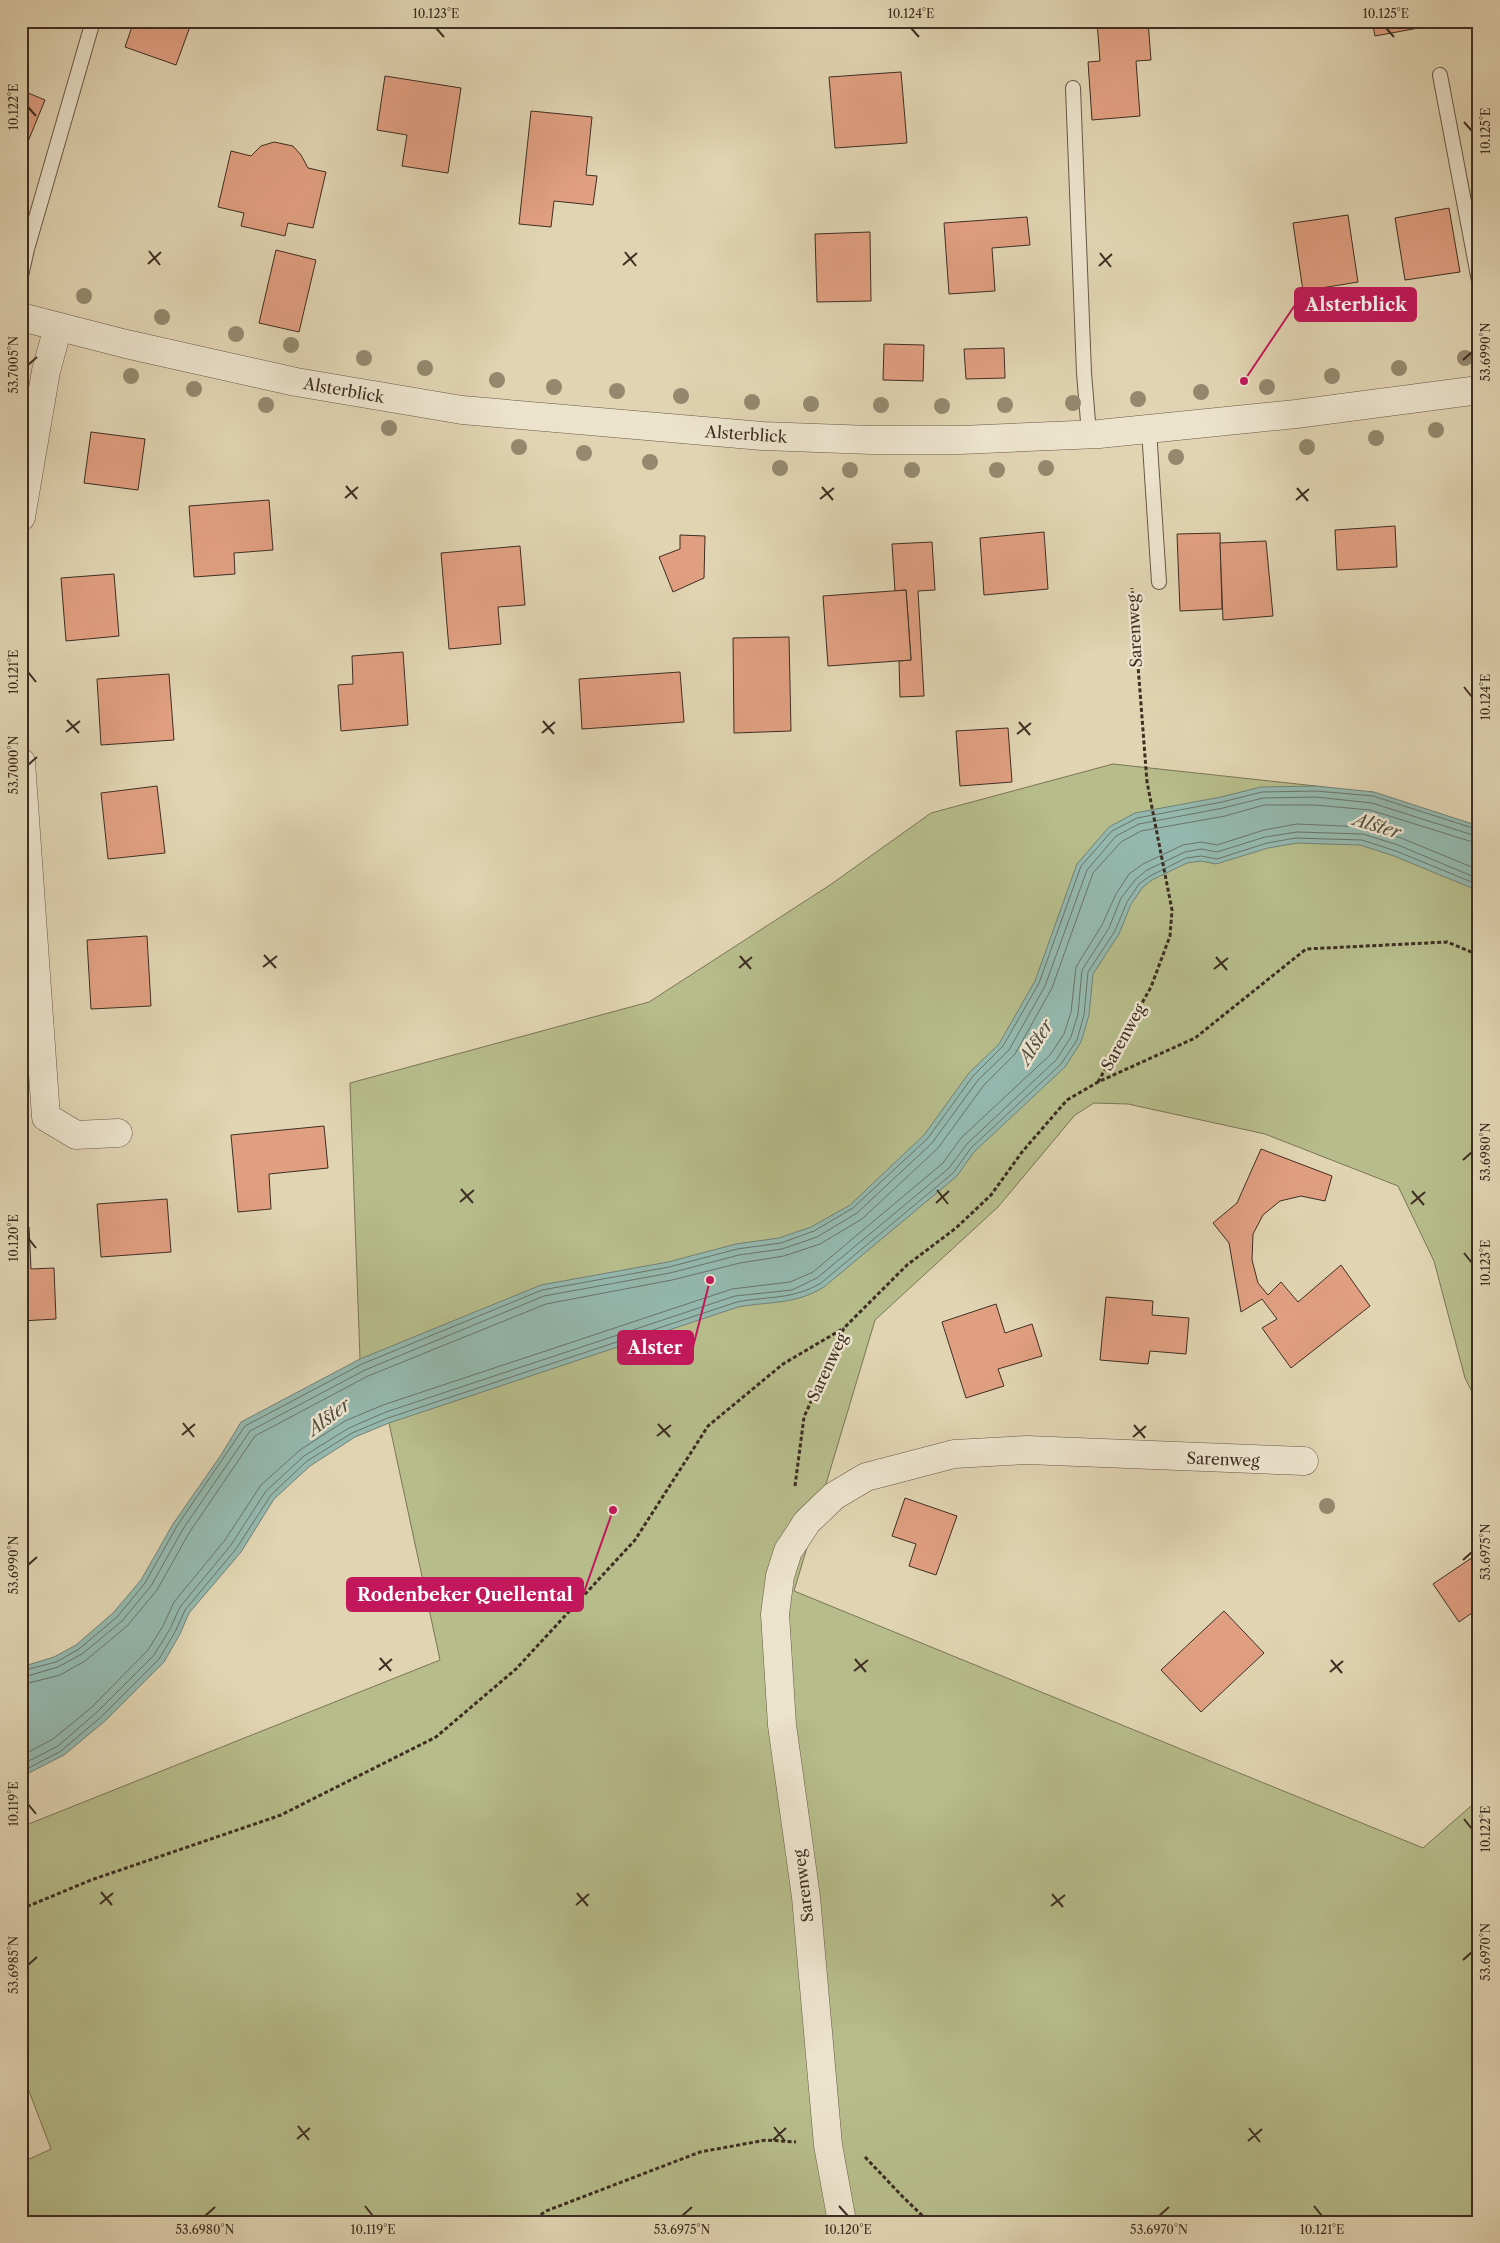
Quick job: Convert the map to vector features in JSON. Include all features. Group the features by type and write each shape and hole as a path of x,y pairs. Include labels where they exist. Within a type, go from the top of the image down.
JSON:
{"street":[{"name":"Alsterblick","path":"21,317 296,382 462,410 801,438 961,440 1149,430 1296,414 1479,390"},
{"path":"21,517 46,371 58,327"},
{"path":"21,762 46,1117 76,1136 118,1132"},
{"name":"Sarenweg","path":"842,2222 828,2144 806,1897 782,1725 775,1614 780,1576 788,1551 808,1522 834,1496 866,1477 954,1454 1027,1450 1304,1461"}],"lane":[{"path":"21,276 27,249 93,21"},
{"path":"1440,74 1479,281"},
{"path":"1073,88 1084,373 1089,434"},
{"path":"1149,430 1159,582"}],"path":[{"name":"Sarenweg","path":"794,1494 804,1418 844,1328 907,1265 956,1228 991,1195 1022,1152 1067,1100 1098,1082 1151,987 1170,936 1172,910 1147,782 1132,586"},
{"path":"1098,1082 1195,1038 1306,949 1447,942 1479,955"},
{"path":"21,1909 91,1880 281,1815 436,1737 516,1669 635,1540 708,1426 783,1364 844,1328"},
{"path":"530,2222 546,2211 700,2152 766,2140 828,2144 861,2153 929,2222"},
{"path":"21,2214 27,2222"}],"green space":[{"path":"1113,764 1316,786 1479,832 1479,1406 1465,1378 1434,1261 1398,1186 1265,1134 1128,1104 1094,1103 1075,1115 998,1207 875,1320 794,1591 1423,1848 1479,1799 1479,2222 21,2222 21,2163 51,2149 21,2070 21,1827 440,1660 389,1423 360,1359 350,1083 649,1002 830,885 931,813"}],"water":[{"path":"1316,786 1374,792 1479,826 1479,891 1394,856 1360,845 1297,843 1268,848 1216,864 1201,861 1187,863 1152,880 1143,887 1131,904 1119,934 1093,974 1089,1015 1081,1042 1065,1067 974,1152 957,1176 824,1287 792,1300 738,1307 389,1423 355,1437 310,1466 274,1499 241,1552 189,1613 180,1634 164,1662 105,1721 64,1755 21,1777 21,1667 54,1657 76,1645 113,1613 141,1580 173,1524 221,1455 241,1422 360,1359 541,1285 668,1262 736,1244 779,1238 811,1227 850,1205 924,1135 969,1073 999,1044 1035,981 1077,864 1109,827 1135,813 1221,797 1261,787"}],"building":[{"path":"134,21 192,21 176,65 125,47"},
{"path":"1097,21 1148,21 1151,60 1136,61 1140,116 1092,120 1088,62 1100,61"},
{"path":"1372,21 1434,21 1435,25 1375,36"},
{"path":"901,72 907,143 835,148 829,77"},
{"path":"385,76 461,88 448,173 402,166 407,135 377,130"},
{"path":"21,90 45,100 27,144 21,142"},
{"path":"531,111 592,117 586,175 597,176 593,205 554,201 551,227 519,224"},
{"path":"274,142 293,146 301,155 308,168 326,172 313,228 288,223 285,236 241,226 244,213 218,207 231,151 251,156 261,146"},
{"path":"1449,208 1460,272 1405,280 1395,218"},
{"path":"1348,215 1358,282 1303,291 1293,223"},
{"path":"1027,217 1030,245 992,248 995,291 949,294 944,223"},
{"path":"870,232 871,301 817,302 815,234"},
{"path":"276,250 316,260 299,332 259,323"},
{"path":"884,344 924,345 923,381 883,380"},
{"path":"1004,348 1005,378 966,379 964,349"},
{"path":"91,432 145,439 138,490 84,483"},
{"path":"269,500 273,550 234,553 235,574 194,577 189,506"},
{"path":"1395,526 1397,567 1337,570 1335,530"},
{"path":"1044,532 1048,589 984,595 980,538"},
{"path":"1220,533 1222,609 1180,611 1177,534"},
{"path":"680,535 705,536 704,578 673,592 659,557 680,549"},
{"path":"1266,541 1273,616 1223,620 1220,543"},
{"path":"932,542 935,590 918,591 924,696 900,697 899,661 911,660 906,590 895,591 892,544"},
{"path":"520,546 525,605 498,607 501,644 449,649 441,553"},
{"path":"114,574 119,636 66,641 61,578"},
{"path":"906,590 911,660 828,666 823,596"},
{"path":"789,637 791,731 734,733 733,638"},
{"path":"403,652 408,725 341,731 338,685 353,684 352,656"},
{"path":"680,672 684,722 582,729 579,679"},
{"path":"169,674 174,740 101,745 97,679"},
{"path":"1008,728 1012,782 960,786 956,731"},
{"path":"157,786 165,853 108,859 101,793"},
{"path":"147,936 151,1006 91,1009 87,940"},
{"path":"324,1126 328,1168 269,1174 271,1209 238,1212 231,1135"},
{"path":"1261,1149 1332,1176 1325,1201 1301,1196 1280,1201 1263,1215 1253,1234 1252,1260 1258,1283 1268,1295 1281,1282 1298,1302 1341,1265 1370,1306 1291,1368 1262,1328 1277,1319 1262,1299 1241,1312 1229,1243 1213,1223 1237,1203"},
{"path":"167,1199 171,1252 101,1257 97,1204"},
{"path":"21,1227 29,1227 31,1269 54,1268 56,1319 21,1321"},
{"path":"1106,1297 1153,1301 1152,1315 1189,1318 1186,1354 1150,1351 1148,1364 1100,1360"},
{"path":"996,1304 1005,1333 1032,1324 1042,1356 998,1369 1004,1386 966,1398 942,1322"},
{"path":"905,1498 957,1516 936,1575 909,1566 916,1544 892,1536"},
{"path":"1479,1553 1479,1608 1459,1622 1433,1584"},
{"path":"1224,1611 1264,1653 1201,1712 1161,1670"}],"place":[{"name":"Alsterblick","path":"1244,381"},
{"name":"Alster","path":"710,1280"},
{"name":"Rodenbeker Quellental","path":"613,1510"}]}
